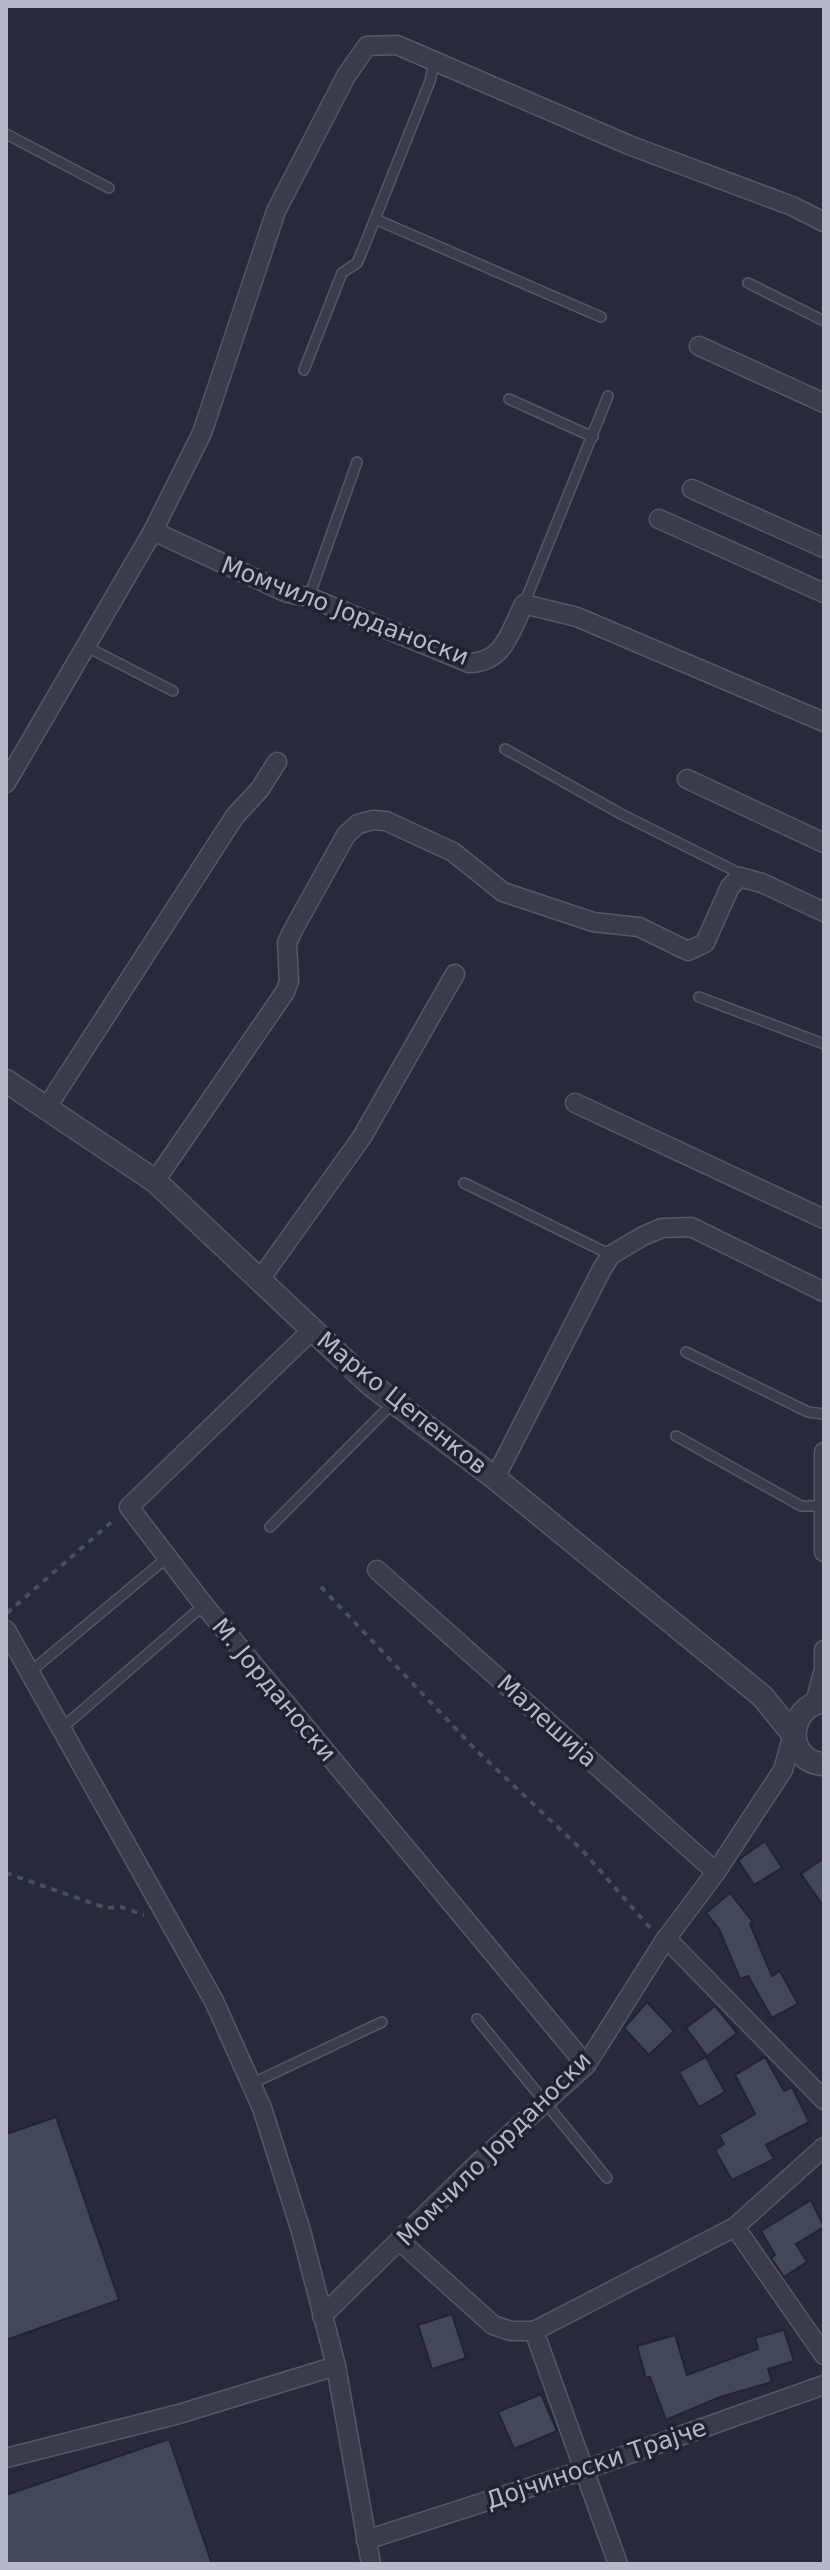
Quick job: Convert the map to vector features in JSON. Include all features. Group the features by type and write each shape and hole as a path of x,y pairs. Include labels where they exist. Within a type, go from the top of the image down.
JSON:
{"street":[{"path":"6,783 153,531 202,433 276,211 356,58 367,46 380,43 397,45 629,145 792,206 824,222"},
{"path":"699,346 824,403"},
{"path":"692,489 824,548"},
{"path":"659,519 824,593"},
{"name":"Момчило Јорданоски","path":"153,531 287,593 309,597 469,663 483,663 497,656 524,604"},
{"path":"524,604 577,617 824,722"},
{"path":"47,1107 235,816 260,789 277,762"},
{"path":"687,779 824,843"},
{"path":"155,1181 285,992 289,981 287,943 337,848 358,824 386,821 453,852 503,892 550,905 593,922 639,927 688,951 705,943 734,881 748,877 824,912"},
{"path":"261,1278 362,1137 455,974"},
{"name":"Марко Цепенков","path":"6,1081 155,1181 261,1278 311,1331 394,1402 495,1478 762,1696"},
{"path":"575,1103 824,1219"},
{"path":"495,1478 611,1255 662,1228 691,1227 824,1292"},
{"path":"129,1507 311,1331"},
{"path":"824,1452 824,1552"},
{"name":"М. Јорданоски","path":"129,1507 204,1605 586,2065"},
{"name":"Малешија","path":"377,1570 716,1872"},
{"path":"6,1630 170,1919 214,2001 251,2084 301,2231 336,2366 371,2564"},
{"path":"818,1765 795,1744 793,1734 795,1724 815,1704 824,1669 824,1650"},
{"path":"762,1696 786,1705 815,1704"},
{"path":"762,1696 793,1734"},
{"name":"Момчило Јорданоски","path":"322,2316 586,2065 665,1940 716,1872 783,1770 793,1734"},
{"path":"783,1770 796,1760 818,1765"},
{"path":"665,1940 824,2100"},
{"path":"401,2242 493,2325 511,2331 534,2331 735,2227 824,2147"},
{"path":"735,2227 824,2355"},
{"path":"534,2331 618,2564"},
{"path":"6,2458 179,2414 336,2366"},
{"name":"Дојчиноски Трајче","path":"366,2540 584,2470 824,2385"}],"lane":[{"path":"304,370 342,273 357,263 430,81 434,63"},
{"path":"6,134 109,188"},
{"path":"375,219 601,317"},
{"path":"748,283 824,321"},
{"path":"524,604 608,396"},
{"path":"509,399 593,437"},
{"path":"309,597 357,462"},
{"path":"87,647 173,691"},
{"path":"505,749 621,814 748,877"},
{"path":"699,997 824,1044"},
{"path":"464,1183 611,1255"},
{"path":"686,1352 808,1412 824,1414"},
{"path":"270,1527 394,1402"},
{"path":"676,1436 801,1506 823,1506"},
{"path":"29,1672 169,1556"},
{"path":"62,1728 204,1605"},
{"path":"477,2019 607,2178"},
{"path":"251,2084 382,2022"}],"path":[{"path":"6,1614 129,1507"},
{"path":"321,1587 475,1749 583,1851 665,1940"},
{"path":"6,1873 106,1908 121,1907 170,1919"}],"building":[{"path":"765,1841 782,1868 754,1885 738,1860"},
{"path":"824,1858 824,1907 801,1874"},
{"path":"730,1893 753,1922 750,1924 772,1976 780,1971 798,2004 772,2018 748,1976 740,1979 719,1929 706,1913"},
{"path":"647,2002 674,2031 649,2055 624,2028"},
{"path":"715,2006 737,2033 707,2056 686,2028"},
{"path":"706,2057 725,2092 699,2107 679,2072"},
{"path":"765,2057 784,2091 792,2087 809,2122 766,2145 774,2159 732,2180 715,2150 724,2144 719,2135 755,2114 735,2075"},
{"path":"56,2117 119,2300 6,2340 6,2134"},
{"path":"811,2200 824,2227 796,2244 807,2262 784,2277 771,2258 775,2255 761,2231"},
{"path":"452,2314 466,2358 432,2369 418,2325"},
{"path":"784,2330 794,2361 768,2369 772,2382 720,2397 666,2420 650,2377 646,2378 637,2346 675,2335 687,2375 758,2349 755,2338"},
{"path":"541,2394 557,2431 514,2449 498,2412"},
{"path":"169,2439 212,2564 6,2564 6,2495"}]}
